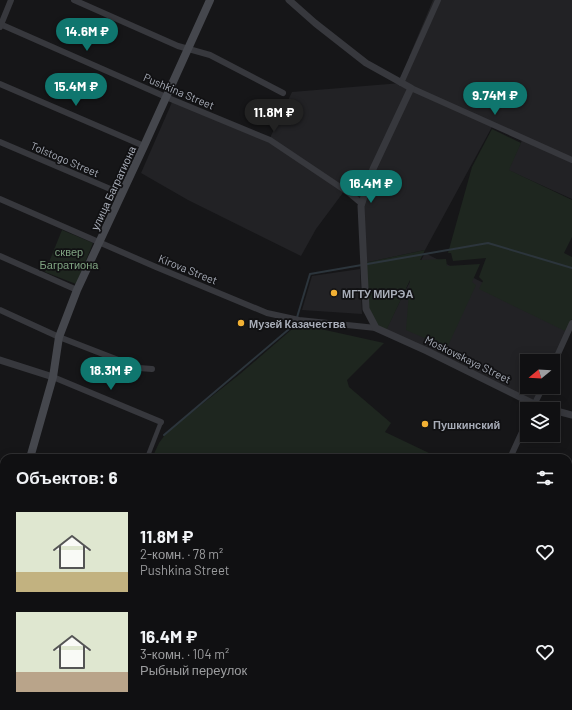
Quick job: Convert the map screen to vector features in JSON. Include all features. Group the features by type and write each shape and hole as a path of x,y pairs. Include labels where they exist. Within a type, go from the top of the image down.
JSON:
{"main road":[{"name":"улица Багратиона","path":"31,454 54,377 59,337 77,290 188,49 208,1"}],"street":[{"path":"0,25 11,0"},
{"path":"74,0 171,43 210,56 283,93"},
{"path":"289,0 366,63 401,83 572,160"},
{"path":"401,83 438,0"},
{"name":"Pushkina Street","path":"0,25 270,140 362,204"},
{"path":"0,84 144,146"},
{"path":"376,328 366,309 361,206 373,169 411,88"},
{"name":"Tolstogo Street","path":"0,142 122,194"},
{"name":"Kirova Street","path":"0,199 156,268 267,313 299,320 376,328"},
{"path":"0,256 77,290"},
{"path":"0,310 59,337 139,368 152,369"},
{"path":"558,354 572,323"},
{"name":"Moskovskaya Street","path":"376,328 427,351 524,402"},
{"path":"0,360 54,377 161,422 149,454"},
{"name":"Moskovskaya Street","path":"560,411 572,415"},
{"path":"512,454 520,436"}],"shaded area":[{"path":"433,0 572,0 572,199 508,170 523,138 493,125 425,250 364,263 361,206 343,191 316,229 301,256 188,200 141,173 173,100 269,140 292,92 401,83 411,58 409,57"},
{"path":"425,253 511,297 572,317 556,354 520,354 520,394 386,330"},
{"name":"МГТУ МИРЭА","path":"360,269 362,314 302,310 312,276"},
{"path":"520,394 538,394 535,401"}],"green space":[{"path":"492,129 521,143 509,170 572,200 572,237 564,253 572,257 572,319 565,331 479,289 483,281 479,277 486,258 453,261 451,253 448,253 472,167"},
{"name":"сквер Багратиона","path":"62,230 93,243 76,284 45,272"},
{"path":"425,250 420,260 446,259 447,266 480,264 472,282 476,285 447,348 406,330 410,280 386,331 377,326 367,309 364,263"},
{"path":"298,324 384,343 347,380 349,387 391,423 385,432 429,454 154,454 159,443 167,432 240,374"}],"waterway":[{"path":"164,435 295,324 310,274 488,243 572,268"}],"place":[{"name":"МГТУ МИРЭА","path":"334,293"},
{"name":"Музей Казачества","path":"241,323"},
{"name":"Пушкинский","path":"425,424"}]}
